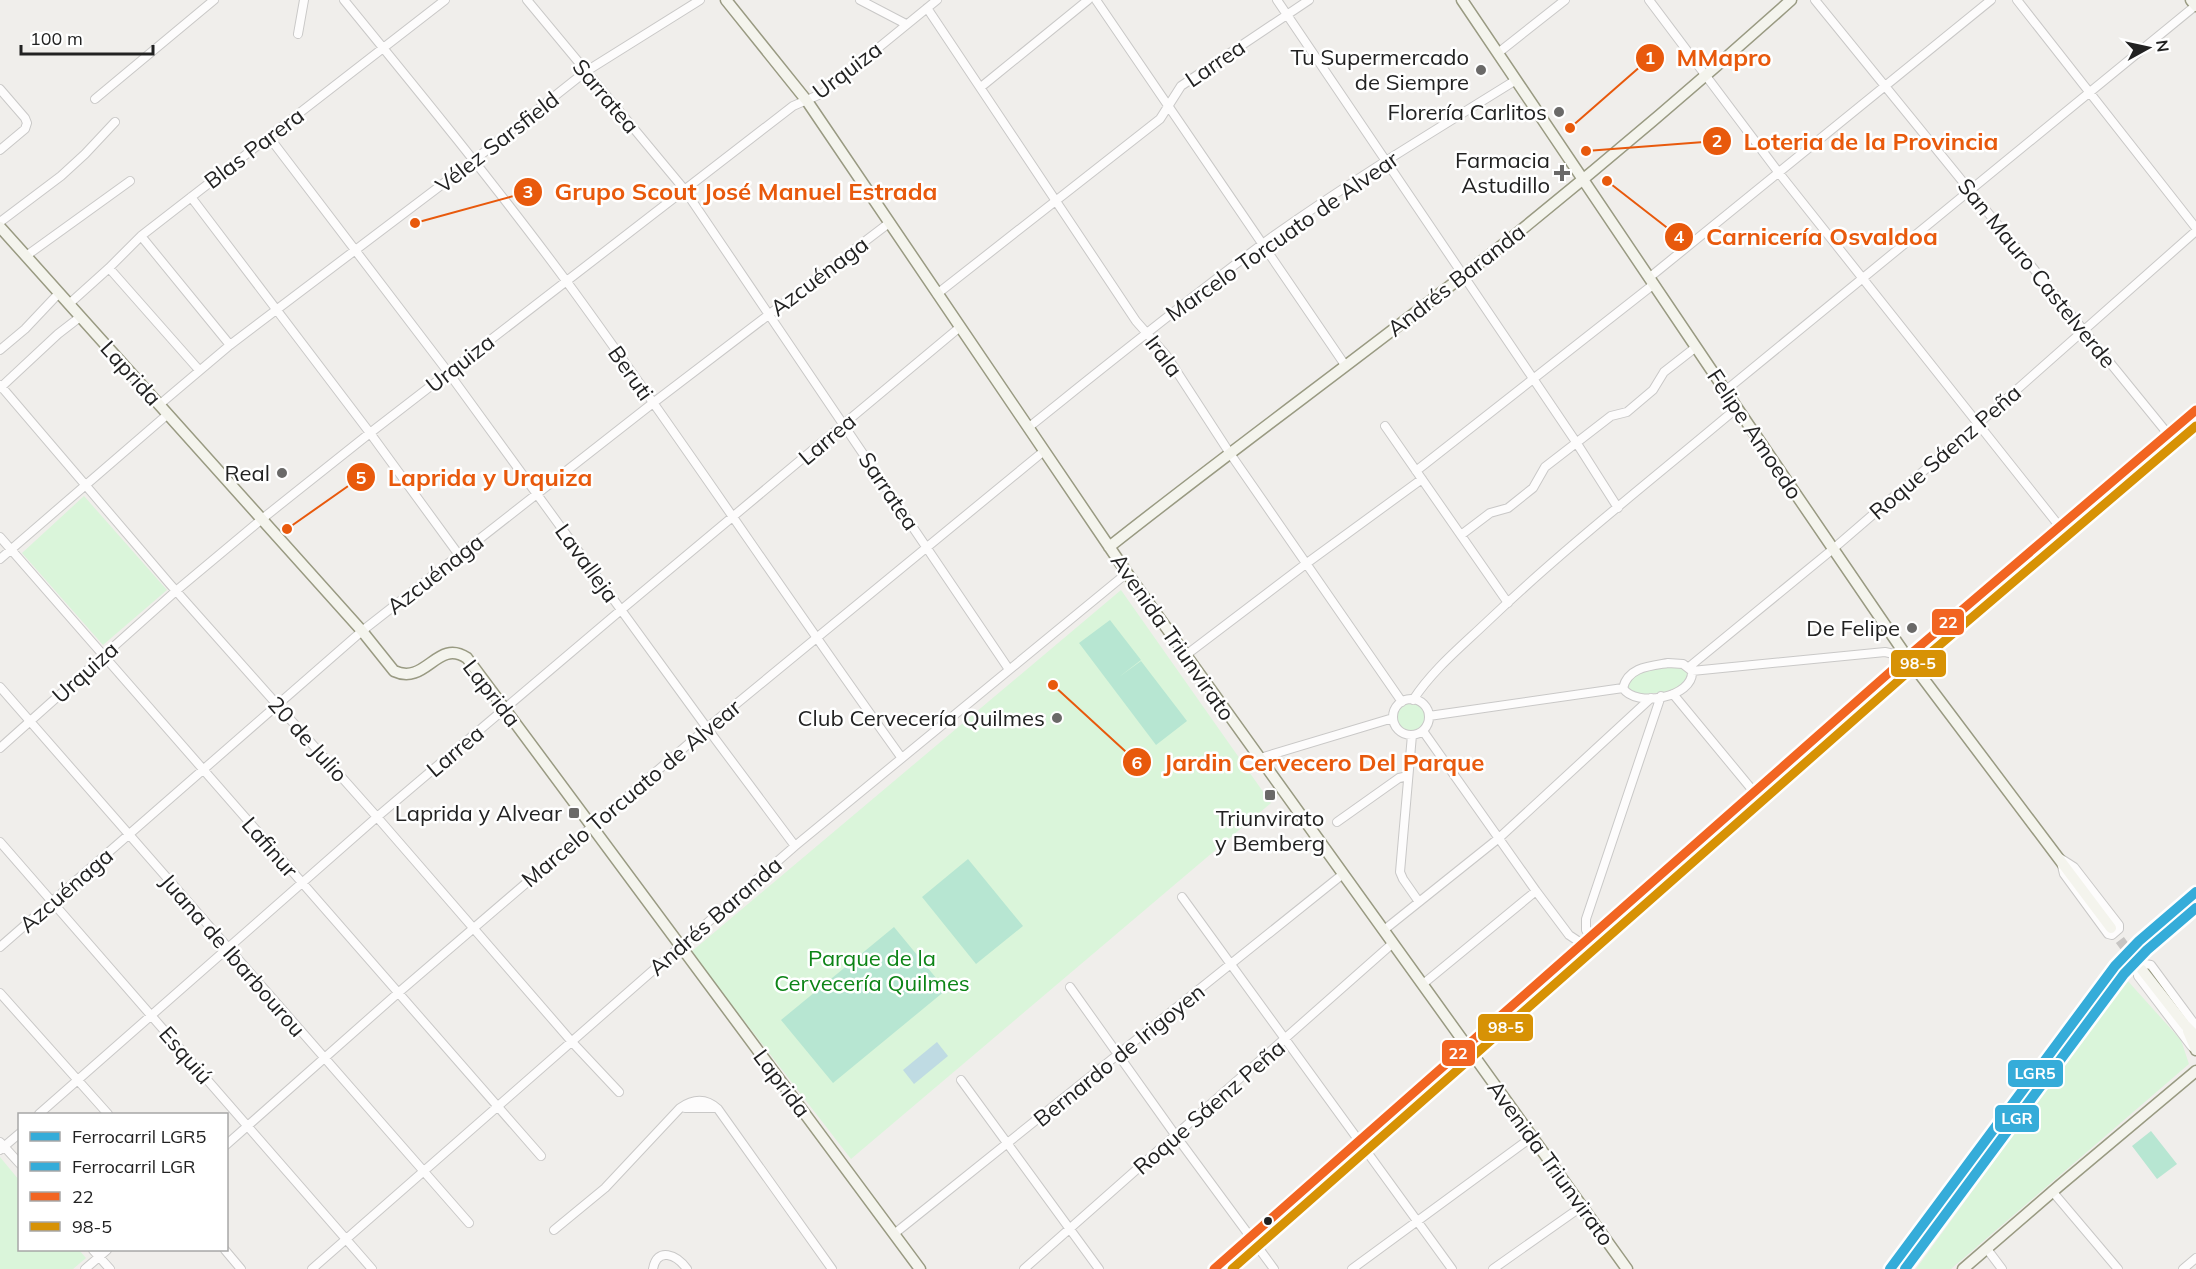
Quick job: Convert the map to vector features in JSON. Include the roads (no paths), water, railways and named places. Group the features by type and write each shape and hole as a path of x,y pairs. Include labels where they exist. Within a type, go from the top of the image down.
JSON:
{"main road":[{"name":"Avenida Triunvirato","path":"726,0 807,101 1127,573 1627,1269"},
{"name":"Felipe Amoedo","path":"1462,0 1907,657 2111,928"},
{"name":"Andrés Baranda","path":"1109,547 1462,276 1583,180 1791,0"},
{"path":"2191,0 2196,6"},
{"name":"Laprida","path":"0,227 362,631 394,671 401,674 415,673 443,654 450,652 462,654 467,658 920,1269"},
{"path":"1214,1269 1907,657 2196,410"},
{"path":"2142,970 2196,1036"},
{"path":"2190,1026 2196,1051"},
{"path":"1964,1269 2052,1191 2196,1071"}],"street":[{"path":"95,99 214,0"},
{"path":"298,34 304,0"},
{"name":"Beruti","path":"344,0 566,282 901,758"},
{"name":"Blas Parera","path":"69,304 141,236 445,0"},
{"name":"Sarratea","path":"527,0 684,189 1008,668"},
{"name":"Vélez Sarsfield","path":"159,405 230,345 473,161 585,72 700,0"},
{"path":"860,0 906,24"},
{"name":"Urquiza","path":"0,748 177,590 262,519 684,189 794,106 823,93 937,0"},
{"path":"981,87 1088,0"},
{"path":"1096,0 1345,365"},
{"path":"1277,0 1618,507"},
{"name":"Larrea","path":"938,294 1157,122 1181,86 1309,0"},
{"path":"1498,53 1564,0"},
{"path":"1649,0 1779,173 2060,527"},
{"name":"San Mauro Castelverde","path":"1815,0 2168,434"},
{"path":"1416,471 1533,379 1779,173 1991,0"},
{"path":"2018,0 2196,230"},
{"path":"1725,391 2196,6"},
{"name":"Irala","path":"927,8 1136,321 1166,355 1229,453 1402,702"},
{"name":"Marcelo Torcuato de Alvear","path":"1029,427 1263,244 1386,160 1516,80"},
{"path":"0,89 27,123 25,129 0,150"},
{"path":"0,222 61,176 115,122"},
{"name":"Lavalleja","path":"269,137 448,372 795,846"},
{"path":"26,256 130,181"},
{"path":"190,197 370,433 459,555"},
{"name":"Azcuénaga","path":"0,947 362,631 652,404 889,223"},
{"name":"Roque Sáenz Peña","path":"1673,694 1688,686 1693,677 1691,669 1978,424 2196,230"},
{"path":"141,236 230,345"},
{"path":"109,268 199,370"},
{"path":"0,350 59,293"},
{"path":"0,386 58,334 80,318"},
{"name":"Larrea","path":"40,1113 377,817 621,609 960,327"},
{"path":"1461,535 1490,513 1508,507 1533,488 1545,467 1611,416 1627,412 1653,390 1664,372 1696,346"},
{"name":"20 de Julio","path":"0,386 572,1042 619,1092"},
{"path":"1413,700 1428,679 1508,603 1737,408"},
{"path":"0,559 168,414"},
{"path":"1385,426 1508,603"},
{"name":"Marcelo Torcuato de Alvear","path":"228,1143 591,826 815,638 1044,451"},
{"path":"1186,655 1422,479"},
{"name":"Lafinur","path":"0,537 541,1156"},
{"name":"Andrés Baranda","path":"312,1269 795,846 1008,668 1127,573"},
{"path":"1623,688 1631,673 1668,663 1683,664 1691,669 1885,652 1907,657"},
{"name":"Juana de Ibarbourou","path":"0,687 469,1223"},
{"path":"1623,688 1636,698 1673,694 1754,792"},
{"path":"1429,716 1623,688"},
{"path":"1423,731 1569,934 1585,940 1586,919 1661,696"},
{"path":"1384,930 1499,838 1651,698"},
{"path":"1413,700 1424,705 1429,716 1427,727 1412,735 1401,732 1393,718 1394,712 1402,702 1413,700"},
{"path":"1260,758 1393,718"},
{"path":"1412,735 1400,872 1419,902"},
{"path":"1337,822 1399,778 1408,776"},
{"name":"Esquiú","path":"0,842 372,1269"},
{"name":"Felipe Amoedo","path":"2060,858 2074,867 2119,925 2119,929 2112,935 2108,934 2064,874 2060,858"},
{"name":"Bernardo de Irigoyen","path":"894,1234 1343,874"},
{"path":"1423,984 1536,891"},
{"path":"1182,897 1452,1269"},
{"name":"Roque Sáenz Peña","path":"1024,1269 1393,943"},
{"path":"2190,1026 2151,965 2145,964 2138,969 2138,976 2196,1051"},
{"path":"1070,987 1274,1269"},
{"path":"0,993 107,1113"},
{"path":"961,1080 1099,1269"},
{"path":"554,1230 605,1188 680,1108 718,1109 832,1269"},
{"path":"18,1133 1,1146 18,1162"},
{"path":"1352,1269 1532,1137"},
{"path":"2052,1191 2118,1269"},
{"path":"1493,1269 1581,1207"},
{"path":"1987,1249 2002,1269"},
{"path":"94,1251 110,1269"},
{"path":"85,1269 106,1251"},
{"path":"226,1251 241,1269"},
{"path":"653,1269 658,1259 668,1255 678,1258 687,1269"},
{"path":"2182,1269 2196,1258"}],"water":[{"path":"937,1042 948,1056 914,1084 903,1070"}],"tunnel":[{"path":"2111,928 2142,970"}],"rail line":[{"name":"LGR5","path":"1890,1269 2115,966 2139,941 2196,892"},
{"name":"LGR","path":"1905,1269 2124,974 2147,950 2196,908"}],"place":[{"name":"Tu Supermercado de Siempre","path":"1481,70"},
{"name":"Florería Carlitos","path":"1559,112"},
{"name":"MMapro","path":"1570,128"},
{"name":"Loteria de la Provincia","path":"1586,151"},
{"name":"Farmacia Astudillo","path":"1562,173"},
{"name":"Carnicería Osvaldoa","path":"1607,181"},
{"name":"Grupo Scout José Manuel Estrada","path":"415,223"},
{"name":"Real","path":"282,473"},
{"name":"Laprida y Urquiza","path":"287,529"},
{"name":"De Felipe","path":"1912,628"},
{"name":"Jardin Cervecero Del Parque","path":"1053,685"},
{"name":"Club Cervecería Quilmes","path":"1057,718"},
{"name":"Triunvirato y Bemberg","path":"1270,795"},
{"name":"Laprida y Alvear","path":"574,813"}],"park label":[{"name":"Parque de la Cervecería Quilmes","path":"872,970"}]}
